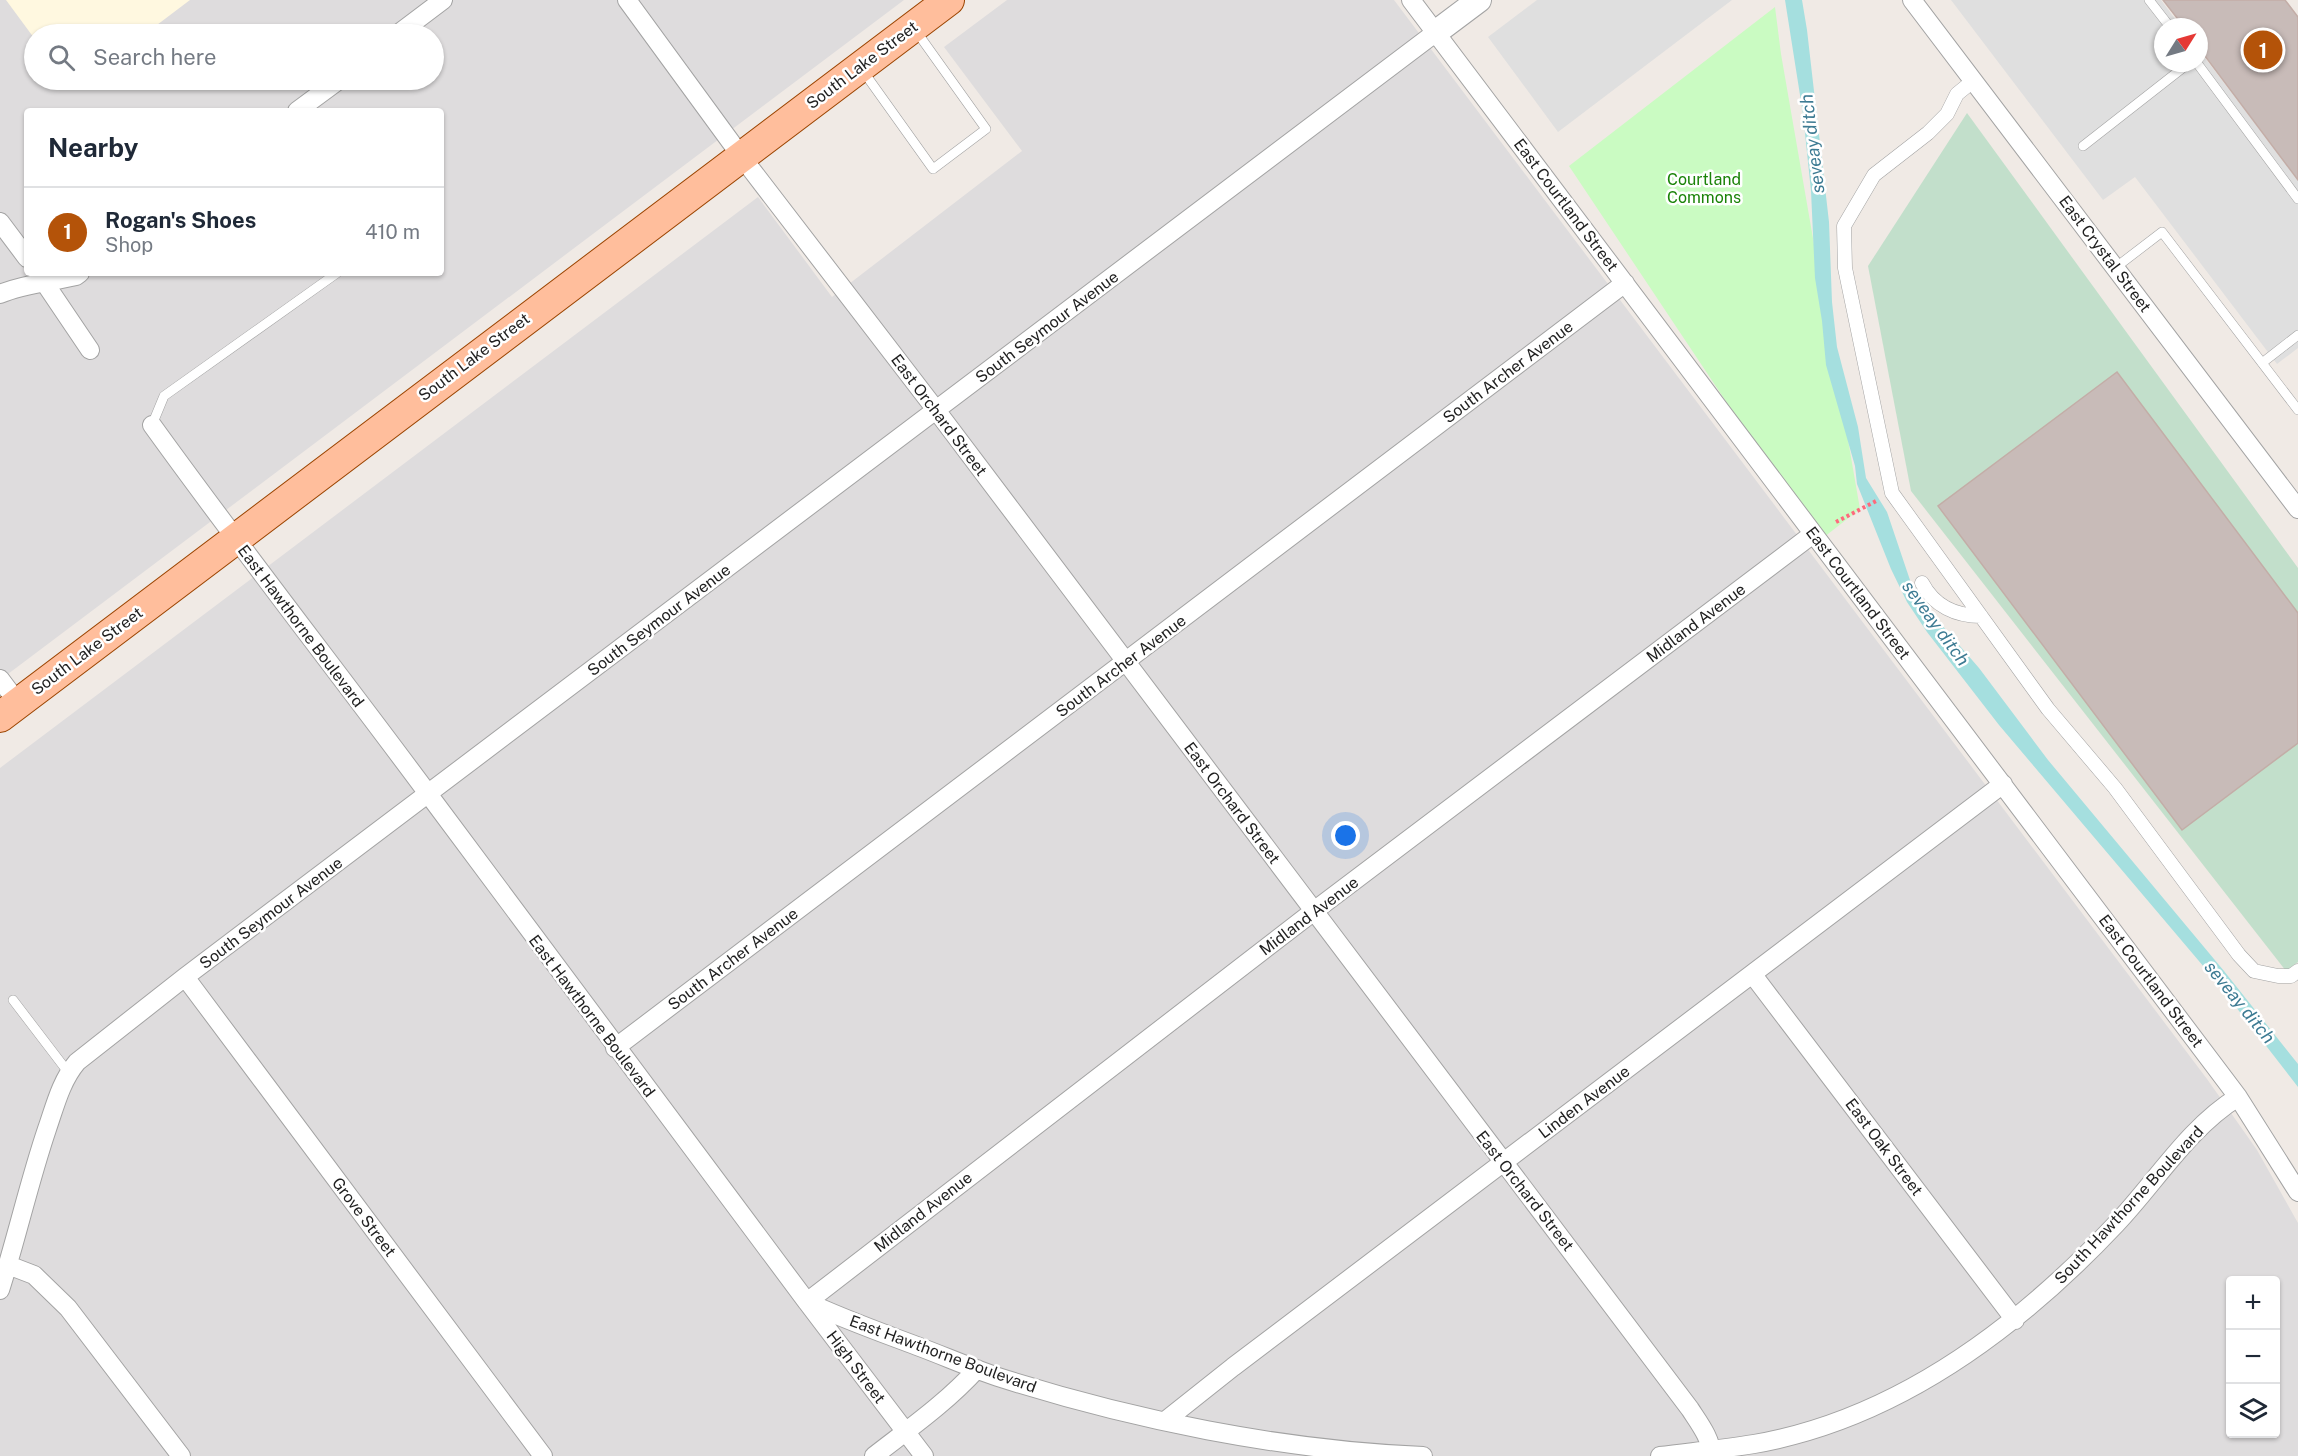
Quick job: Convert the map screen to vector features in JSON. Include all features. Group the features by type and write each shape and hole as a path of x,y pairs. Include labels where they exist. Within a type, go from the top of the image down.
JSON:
{"main road":[{"name":"South Lake Street","path":"9,710 949,0"}],"street":[{"path":"411,24 443,0"},
{"name":"East Orchard Street","path":"627,0 741,156 936,410 1690,1409 1704,1431 1712,1452"},
{"name":"East Courtland Street","path":"1411,0 2238,1097 2298,1192"},
{"path":"1435,33 1479,0"},
{"name":"East Crystal Street","path":"1912,0 2298,509"},
{"name":"South Seymour Avenue","path":"0,1290 29,1184 59,1092 68,1072 77,1062 185,977 429,795 1435,33"},
{"path":"1973,81 1957,94 1947,114 1928,133 1874,175 1844,226 1845,268 1892,493 2048,709 2115,788 2239,955 2254,971 2278,976 2291,976 2298,971"},
{"path":"301,108 325,90"},
{"path":"0,222 24,254"},
{"path":"0,294 42,278 76,276"},
{"path":"42,278 90,351"},
{"name":"South Archer Avenue","path":"615,1048 1625,283"},
{"name":"East Hawthorne Boulevard","path":"152,425 234,539 429,795 615,1048 807,1302 836,1316 977,1369 1042,1389 1165,1421"},
{"name":"Midland Avenue","path":"807,1302 1314,911 1814,534"},
{"path":"1922,583 1927,593 1944,607 1962,616 1981,616"},
{"path":"0,679 9,710"},
{"name":"Linden Avenue","path":"1165,1421 2003,784"},
{"name":"East Oak Street","path":"1753,975 2015,1320"},
{"name":"Grove Street","path":"185,977 543,1456"},
{"name":"South Hawthorne Boulevard","path":"1660,1456 1712,1452 1755,1444 1821,1426 1888,1401 1931,1379 2015,1320 2057,1284 2117,1223 2159,1172 2211,1117 2220,1108 2238,1097"},
{"path":"8,1265 34,1275 68,1308 181,1456"},
{"name":"High Street","path":"807,1302 924,1456"},
{"path":"874,1456 923,1420 957,1391 977,1369"},
{"path":"1165,1421 1300,1444 1423,1456"}],"lane":[{"path":"2150,0 2163,18"},
{"path":"860,67 933,169 986,129 913,27"},
{"path":"2083,146 2178,72"},
{"path":"2204,72 2298,198"},
{"path":"2115,268 2162,232 2298,410"},
{"path":"152,425 164,396 333,276"},
{"path":"2262,363 2298,334"},
{"path":"13,1000 68,1072"}],"path":[{"path":"1836,522 1892,493"}],"shaded area":[{"path":"0,0 904,0 0,680"},
{"path":"6,0 190,0 158,24 24,24"},
{"path":"1007,0 1394,0 2207,1079 2257,1150 2298,1223 2298,1456 0,1456 0,768 758,197 832,297 1022,151 944,47"},
{"path":"1537,0 1732,0 1558,132 1488,37"},
{"path":"1951,0 2161,0 2174,18 2154,18 2154,72 2208,72 2208,62 2298,180 2298,348 2277,364 2135,177 2103,200"}],"green space":[{"name":"Courtland Commons","path":"1775,7 1781,54 1860,509 1819,541 1569,166"},
{"path":"1967,113 2298,568 2298,962 2286,971 1911,491 1868,266"}],"water":[{"name":"seveay ditch","path":"1785,0 1802,0 1807,30 1829,222 1832,302 1837,347 1858,427 1866,478 1887,512 1913,589 1923,609 1940,623 1979,668 2048,760 2224,971 2298,1064 2298,1087 2215,980 1999,725 1927,632 1907,602 1891,569 1857,484 1855,466 1826,365 1815,278 1811,191 1803,114"}],"building":[{"path":"2163,0 2285,0 2298,17 2298,180 2208,60 2208,18 2177,18"},
{"path":"2117,372 2298,613 2298,743 2182,830 1938,506"}],"place":[{"name":"Rogan's Shoes","path":"2263,50"}]}
